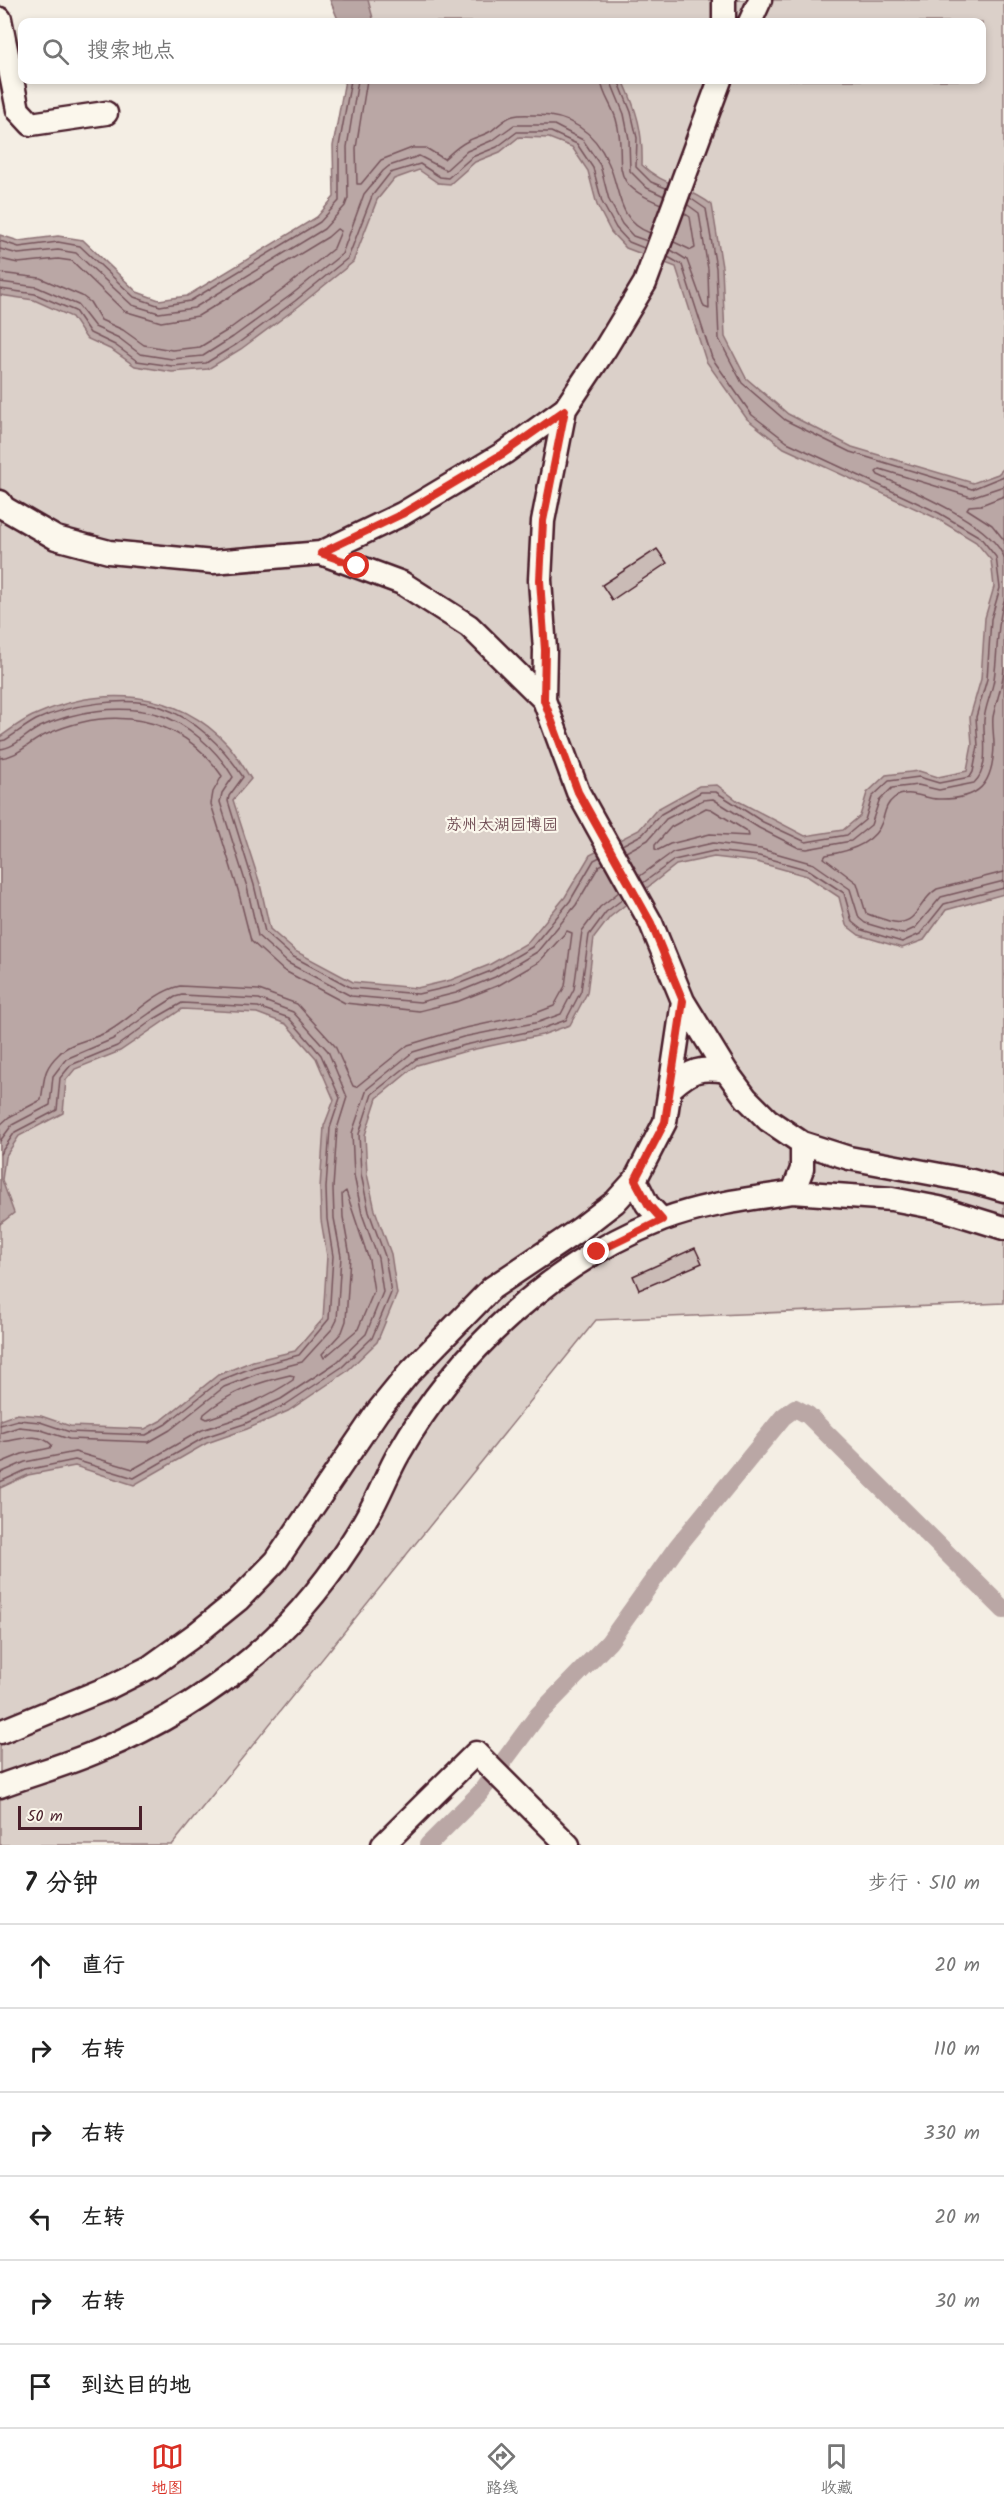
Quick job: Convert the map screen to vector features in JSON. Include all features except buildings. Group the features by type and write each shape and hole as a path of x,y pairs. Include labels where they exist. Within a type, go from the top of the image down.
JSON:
{"street":[{"path":"724,0 724,18"},
{"path":"752,18 760,0"},
{"path":"0,19 18,110 31,124 106,113"},
{"path":"0,502 4,508 56,538 109,552 213,562 321,553 402,514 504,453 565,410 645,283 719,84"},
{"path":"565,410 543,521 540,580 545,650 544,700 578,792 651,923 683,1001 726,1071 768,1120 802,1143 849,1158 972,1181 1004,1190"},
{"path":"321,553 402,583 469,626 544,700"},
{"path":"0,1732 110,1687 150,1667 238,1600 276,1562 378,1411 433,1348 492,1288 580,1229 615,1202 635,1180 665,1122 683,1001"},
{"path":"672,1087 687,1074 707,1068 726,1071"},
{"path":"793,1192 802,1168 802,1143"},
{"path":"635,1180 648,1204 662,1220"},
{"path":"0,1786 97,1752 164,1720 220,1684 276,1636 326,1578 368,1515 399,1453 445,1384 495,1329 542,1289 597,1252 662,1220 701,1209 793,1192 892,1199 939,1208 1004,1228"},
{"path":"383,1845 476,1753 568,1845"}],"green space":[{"name":"苏州太湖园博园","path":"344,0 1004,0 1004,1303 596,1320 172,1845 0,1845 0,247 188,347 342,249 368,84 986,84 986,18 351,18"}],"water":[{"path":"330,0 368,0 373,18 337,18"},
{"path":"344,84 625,84 638,121 642,165 650,172 712,205 722,267 725,337 746,378 788,414 852,447 973,483 998,474 1004,468 1004,894 946,910 924,940 902,948 859,935 846,925 839,897 807,876 757,862 714,857 676,865 610,917 594,938 587,993 570,1025 542,1035 466,1051 417,1065 377,1098 365,1135 367,1174 375,1210 391,1254 397,1294 377,1342 346,1372 288,1411 207,1443 134,1485 75,1466 28,1475 0,1488 0,1420 17,1414 41,1416 70,1426 145,1429 162,1420 218,1375 253,1361 295,1351 323,1319 327,1256 321,1220 320,1188 324,1126 334,1100 316,1058 286,1024 257,1013 182,1009 120,1051 75,1069 66,1080 63,1113 19,1136 5,1157 2,1180 14,1213 0,1224 0,737 35,715 60,705 86,699 137,698 162,703 186,712 208,726 228,745 251,779 233,800 260,884 270,929 295,951 353,982 417,988 451,980 489,965 527,943 565,897 590,855 639,830 657,809 699,786 717,785 738,801 805,836 843,830 860,816 867,793 886,775 919,771 938,777 967,771 972,745 970,717 981,679 985,618 994,587 991,560 976,542 936,518 784,448 747,419 706,361 676,267 626,248 611,232 597,205 588,171 572,147 549,138 519,137 500,152 475,162 450,184 438,183 419,170 394,179 377,200 353,262 241,349 208,369 172,372 135,366 112,350 86,338 72,317 34,300 0,295 0,235 19,241 58,236 83,240 137,292 159,300 187,296 317,217 334,197 333,146"}],"waterway":[{"path":"428,1845 480,1793 538,1715 609,1642 677,1547 783,1417 795,1408 808,1415 1004,1610"}],"route":[{"path":"357,566 321,553 402,514 504,453 565,410 543,521 540,580 545,650 544,700 578,792 651,923 683,1001 665,1122 635,1180 648,1204 662,1220 597,1252"}]}
